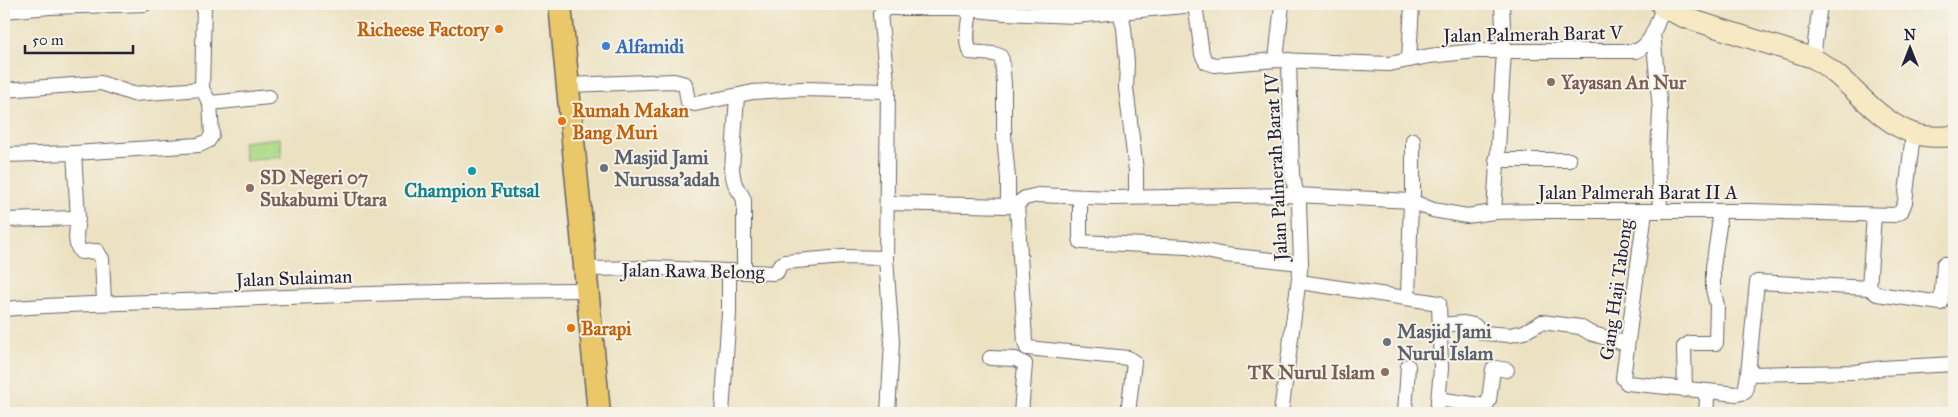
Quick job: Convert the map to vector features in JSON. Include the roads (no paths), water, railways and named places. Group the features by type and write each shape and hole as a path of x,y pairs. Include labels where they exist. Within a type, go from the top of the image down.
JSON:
{"main road":[{"path":"560,4 598,411"}],"street":[{"path":"4,11 50,5 145,4"},
{"path":"4,154 74,153 199,145 208,141 212,135 210,103 202,89 204,4"},
{"path":"888,413 892,342 886,258 888,91 880,14 887,8 961,7 1075,16 1195,4"},
{"name":"Jalan Palmerah Barat IV","path":"1195,4 1202,54 1206,62 1215,65 1283,60 1292,175 1300,214 1301,263 1300,282 1281,413"},
{"path":"1282,4 1283,60"},
{"path":"1410,60 1412,4"},
{"path":"1494,212 1504,51 1502,4"},
{"path":"1813,58 1820,4"},
{"path":"1662,6 1683,17 1813,58 1840,77 1885,118 1913,134 1954,136"},
{"name":"Jalan Palmerah Barat V","path":"1283,60 1389,64 1447,53 1476,50 1636,51 1641,49 1653,32 1662,6"},
{"path":"961,7 967,36 967,47 970,52 994,54 1000,56 1002,60 1004,136 1027,348 1128,358 1132,360 1134,362 1128,413"},
{"path":"1120,12 1124,28 1127,63 1126,88 1136,171 1136,198"},
{"path":"1653,32 1660,110 1658,156 1660,211"},
{"path":"568,85 674,81 685,84 688,102 695,104 753,92 801,89 888,91"},
{"path":"4,90 101,83 133,94 202,89"},
{"path":"737,96 732,169 736,188 743,195 744,201 744,271"},
{"path":"210,103 270,97"},
{"name":"Jalan Palmerah Barat II A","path":"1012,205 1025,198 1038,195 1136,198 1297,195 1411,201 1449,214 1467,216 1494,212 1536,211 1718,211 1894,216 1901,212 1903,208 1913,134"},
{"path":"1408,298 1411,201 1413,194 1413,140"},
{"path":"74,153 78,218 76,244 81,252 97,251 102,259 104,302"},
{"path":"1496,160 1568,160"},
{"path":"1080,197 1081,242 1187,247 1225,255 1301,263"},
{"path":"887,203 1012,205"},
{"path":"1684,390 1684,347 1690,343 1716,342 1717,305 1713,288 1713,267 1719,226 1718,211"},
{"name":"Gang Haji Tabong","path":"1645,212 1623,378 1627,383 1737,394 1745,392 1748,374"},
{"path":"1869,288 1874,216"},
{"path":"4,220 78,218"},
{"name":"Jalan Rawa Belong","path":"586,279 654,268 776,272 780,265 785,262 843,257 886,258"},
{"path":"1954,264 1944,264 1941,304 1877,294 1869,288 1757,282 1748,374 1856,372 1882,368 1954,364"},
{"path":"722,413 729,271"},
{"name":"Jalan Sulaiman","path":"4,308 104,302 167,302 405,292 586,279"},
{"path":"1300,282 1439,303 1441,369 1436,413"},
{"path":"1440,325 1474,324 1483,333 1510,335 1524,332 1542,322 1580,327 1590,333 1627,344"},
{"path":"990,358 1016,359 1025,364 1021,413"},
{"path":"1405,413 1408,366"},
{"path":"1438,399 1486,406 1490,400 1493,370 1496,368 1508,370"},
{"path":"1704,392 1707,399 1706,413"}],"place":[{"name":"Richeese Factory","path":"499,29"},
{"name":"Alfamidi","path":"606,46"},
{"name":"Yayasan An Nur","path":"1551,82"},
{"name":"Rumah Makan Bang Muri","path":"562,121"},
{"name":"Masjid Jami Nurussa'adah","path":"604,168"},
{"name":"Champion Futsal","path":"472,171"},
{"name":"SD Negeri 07 Sukabumi Utara","path":"250,188"},
{"name":"Barapi","path":"571,328"},
{"name":"Masjid Jami Nurul Islam","path":"1387,342"},
{"name":"TK Nurul Islam","path":"1385,372"}]}
